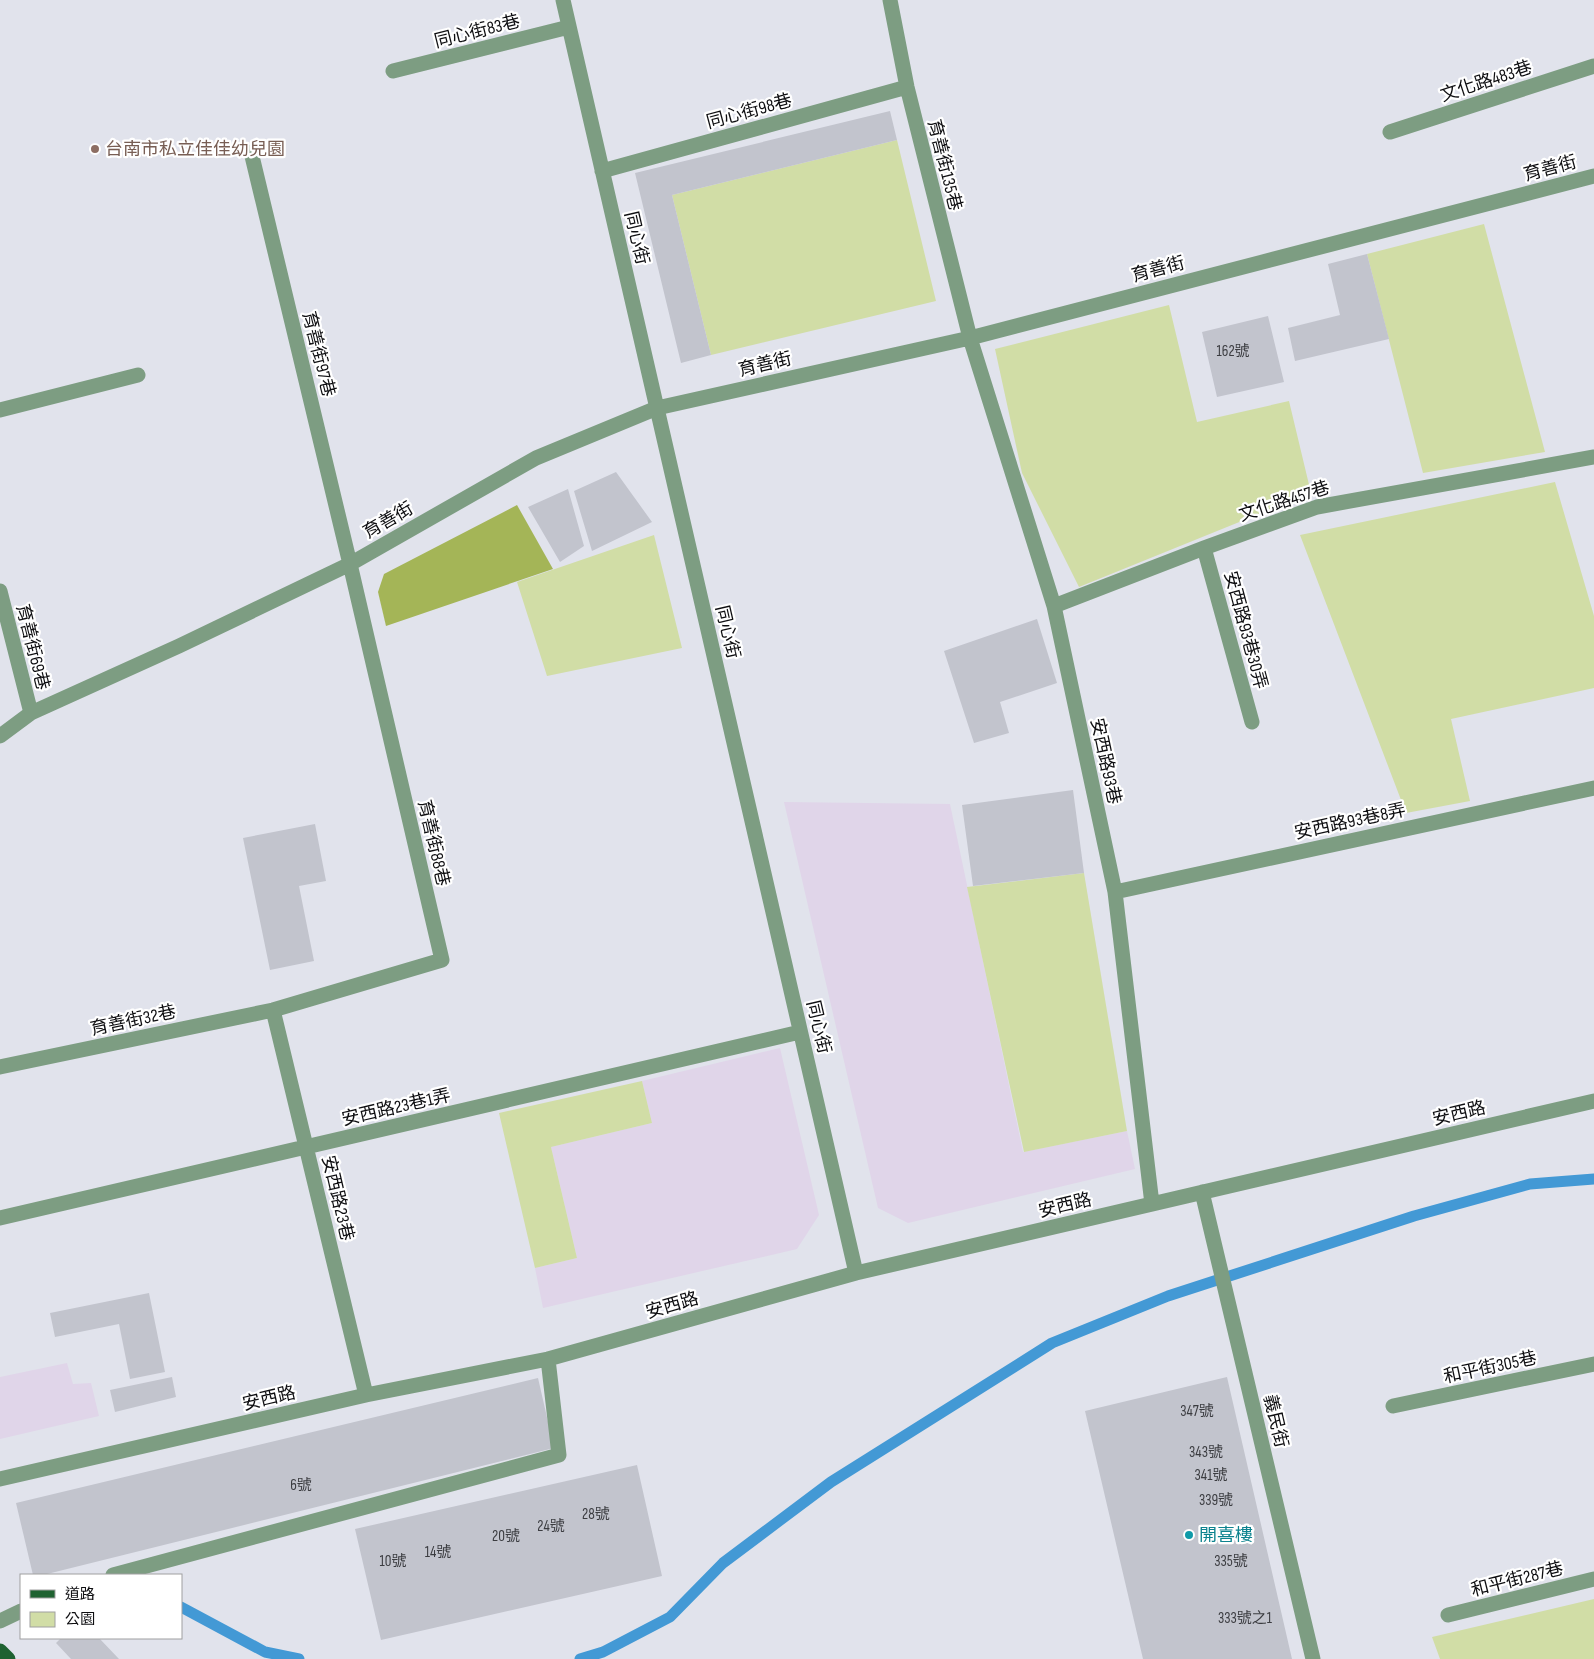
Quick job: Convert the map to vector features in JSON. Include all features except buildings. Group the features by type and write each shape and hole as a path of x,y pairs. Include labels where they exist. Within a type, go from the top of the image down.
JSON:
{"main road":[{"path":"0,1651 8,1659"}],"street":[{"name":"同心街","path":"563,0 856,1273"},
{"name":"育善街135巷","path":"890,0 907,87 970,338"},
{"name":"同心街83巷","path":"393,71 569,27"},
{"name":"文化路483巷","path":"1390,132 1594,66"},
{"name":"同心街98巷","path":"602,171 907,87"},
{"name":"育善街97巷","path":"251,152 350,564"},
{"name":"育善街","path":"0,736 31,712 179,646 350,564 536,458 657,408 970,338 1594,176"},
{"name":"安西路93巷","path":"970,338 1054,606 1114,892 1152,1204"},
{"path":"0,410 138,375"},
{"name":"文化路457巷","path":"1054,606 1317,507 1594,457"},
{"name":"安西路93巷30弄","path":"1204,548 1252,722"},
{"name":"育善街88巷","path":"273,1010 442,960 350,564"},
{"name":"育善街69巷","path":"0,591 31,712"},
{"name":"安西路93巷8弄","path":"1114,892 1594,788"},
{"name":"育善街32巷","path":"0,1067 273,1010"},
{"name":"安西路23巷","path":"273,1010 366,1396"},
{"name":"安西路23巷1弄","path":"0,1218 800,1032"},
{"name":"安西路","path":"0,1479 366,1396 548,1359 856,1273 1594,1101"},
{"name":"義民街","path":"1202,1192 1313,1659"},
{"path":"117,1574 559,1455 548,1359"},
{"name":"和平街305巷","path":"1393,1406 1594,1364"},
{"name":"和平街287巷","path":"1448,1615 1594,1579"},
{"path":"0,1621 20,1611"}],"shaded area":[{"path":"784,802 950,804 1023,1152 1127,1131 1135,1169 908,1223 878,1208"},
{"path":"780,1048 819,1215 797,1249 543,1308 535,1268 577,1258 551,1147 652,1123 642,1081"},
{"path":"67,1363 73,1384 91,1383 99,1416 0,1439 0,1377"}],"green space":[{"path":"897,140 936,301 711,355 672,195"},
{"path":"1484,224 1545,452 1423,473 1367,254"},
{"path":"1169,305 1197,422 1289,401 1311,493 1079,587 1022,473 995,349"},
{"path":"1555,482 1594,616 1594,688 1451,719 1470,801 1406,813 1300,535"},
{"path":"517,505 553,569 386,626 378,592 384,574"},
{"path":"654,535 682,648 547,676 517,582"},
{"path":"1084,873 1127,1131 1024,1152 967,887"},
{"path":"642,1081 652,1123 551,1147 577,1258 535,1268 499,1113"},
{"path":"1594,1599 1594,1659 1440,1659 1432,1637"}],"waterway":[{"path":"580,1659 603,1652 670,1617 723,1563 831,1482 1052,1343 1168,1296 1414,1216 1530,1184 1594,1179"},
{"path":"182,1608 265,1652 299,1659"}],"place":[{"name":"台南市私立佳佳幼兒園","path":"95,149"},
{"name":"開喜樓","path":"1189,1535"}]}
